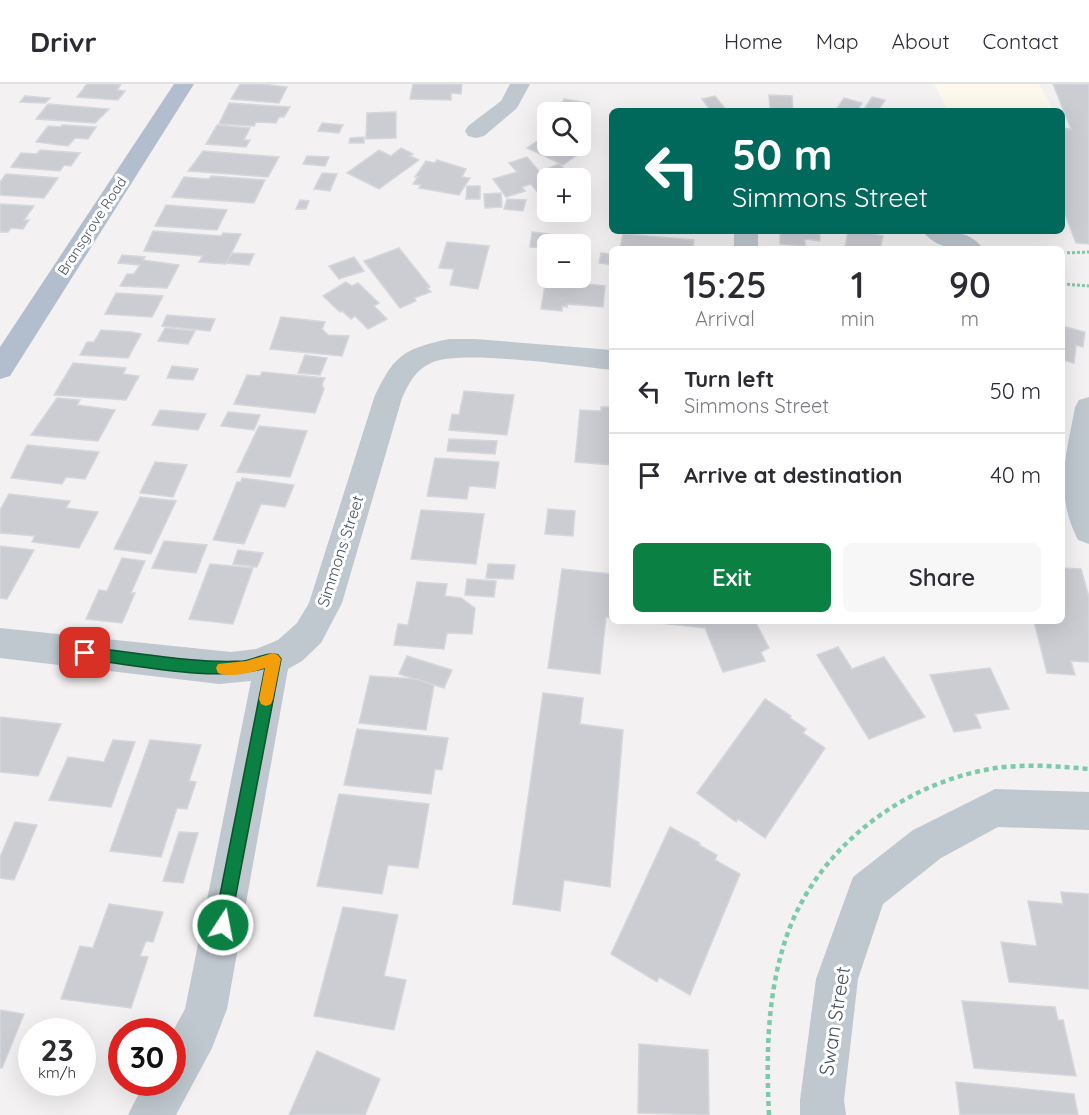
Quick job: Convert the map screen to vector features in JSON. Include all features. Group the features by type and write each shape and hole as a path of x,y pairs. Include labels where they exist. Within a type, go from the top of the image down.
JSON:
{"main road":[{"name":"Bransgrove Road","path":"0,369 184,84"}],"street":[{"path":"476,131 510,104 520,84"},
{"path":"941,234 965,246"},
{"name":"Simmons Street","path":"0,643 219,668 246,668 273,659 298,644 318,619 388,398 399,374 406,367 424,354 461,347 609,360"},
{"path":"1089,407 1077,490 1089,531"},
{"path":"186,1052 197,1033 206,1009 273,659"},
{"name":"Swan Street","path":"823,1115 822,1100 837,979 867,891 927,844 995,808 1089,811"},
{"path":"151,1115 162,1096"}],"path":[{"path":"1065,253 1089,252"},
{"path":"1065,284 1089,286"}],"shaded area":[{"path":"934,84 1039,84 1052,108 946,108"}],"building":[{"path":"87,84 121,84 117,90 125,91 118,100 77,97"},
{"path":"240,84 287,87 279,103 231,99"},
{"path":"413,84 462,84 461,94 451,93 451,100 410,99"},
{"path":"1053,84 1089,84 1089,244 1076,243 1065,214 1065,128 1071,129 1065,108 1063,108"},
{"path":"769,95 792,96 793,108 770,108"},
{"path":"25,96 50,98 45,103 20,102"},
{"path":"715,96 725,108 709,108 702,99"},
{"path":"872,97 885,100 880,108 865,108"},
{"path":"844,98 862,103 859,108 837,108"},
{"path":"564,99 583,102 563,102"},
{"path":"229,103 290,107 284,117 279,117 276,123 256,122 254,126 219,124"},
{"path":"48,104 109,109 95,123 36,119"},
{"path":"396,112 396,138 366,139 367,113"},
{"path":"322,123 343,125 339,133 318,131"},
{"path":"62,125 96,127 88,139 75,138 68,146 36,142 48,126 61,127"},
{"path":"217,125 250,128 244,140 250,140 246,147 206,144"},
{"path":"364,137 364,143 349,143 350,138"},
{"path":"537,141 537,153 527,148"},
{"path":"401,148 419,160 379,189 347,173 379,150 391,156"},
{"path":"40,150 80,153 71,166 64,165 60,171 11,167 21,153 37,154"},
{"path":"203,151 279,157 268,177 188,171"},
{"path":"307,156 329,157 325,166 303,164"},
{"path":"544,156 576,156 563,165"},
{"path":"527,157 537,169 537,192 531,184 522,187 525,191 506,197 493,179 517,172 509,163"},
{"path":"437,160 466,169 462,177 470,178 459,195 419,188 421,185 413,184 426,161 435,163"},
{"path":"559,164 563,168 549,168"},
{"path":"322,173 337,174 330,191 314,189"},
{"path":"6,174 58,178 44,198 0,195 0,182"},
{"path":"211,176 265,180 254,203 172,197 184,177 209,179"},
{"path":"467,186 480,186 480,199 466,199"},
{"path":"501,193 502,207 485,208 484,194"},
{"path":"507,199 526,200 523,211 504,209"},
{"path":"300,200 309,201 306,209 296,209"},
{"path":"0,204 34,206 24,220 29,220 23,229 11,228 8,232 0,232"},
{"path":"166,205 227,210 217,230 155,226"},
{"path":"153,231 221,236 223,233 241,234 226,264 199,262 203,256 144,251"},
{"path":"532,232 549,234 537,234 537,247 530,247"},
{"path":"623,234 694,240 693,246 621,246"},
{"path":"780,234 820,234 820,241 805,239 805,246 780,244"},
{"path":"847,234 883,236 881,246 845,246"},
{"path":"447,242 489,246 478,289 450,285 454,269 439,268"},
{"path":"399,248 430,287 427,288 431,292 414,298 416,301 400,308 364,261"},
{"path":"232,253 254,254 249,265 226,263"},
{"path":"601,253 609,254 609,265 599,263"},
{"path":"122,255 145,257 143,260 179,265 167,288 120,286 127,274 134,274 140,265 118,263"},
{"path":"354,257 364,271 339,279 329,266"},
{"path":"346,282 352,286 358,283 379,303 374,306 387,319 368,329 355,316 351,319 342,311 340,312 323,296"},
{"path":"591,284 605,286 603,307 567,304 567,307 562,306 562,311 541,309 544,288 591,288"},
{"path":"116,293 163,296 152,317 105,314"},
{"path":"167,315 215,319 210,331 162,326"},
{"path":"281,317 325,322 322,329 328,335 349,336 342,356 270,349"},
{"path":"1065,327 1085,332 1083,347 1076,345 1074,363 1065,361"},
{"path":"165,328 195,331 188,344 158,341"},
{"path":"101,330 141,334 128,358 80,355 87,342 94,342"},
{"path":"305,355 327,358 320,375 298,373"},
{"path":"73,363 126,368 123,374 139,376 126,400 54,395"},
{"path":"172,366 198,369 193,380 167,378"},
{"path":"262,372 325,378 322,384 324,389 315,413 234,404 247,375 260,376"},
{"path":"464,391 514,395 507,435 449,430 452,414 459,415"},
{"path":"57,398 80,400 77,405 115,410 98,441 31,435"},
{"path":"601,407 609,407 609,465 575,462 580,410 601,411"},
{"path":"160,410 206,414 198,430 152,425"},
{"path":"228,412 260,415 254,430 221,426"},
{"path":"259,426 307,431 290,477 237,472"},
{"path":"449,439 497,441 495,454 447,451"},
{"path":"27,445 99,452 85,479 66,477 62,484 11,478"},
{"path":"435,458 499,462 495,488 469,486 467,499 427,496"},
{"path":"155,462 187,465 173,497 140,493"},
{"path":"242,478 294,485 285,507 261,504 244,544 213,540 237,482 241,482"},
{"path":"9,494 70,501 66,508 98,512 79,548 32,542 35,536 0,533 0,510"},
{"path":"140,497 176,501 151,554 114,549"},
{"path":"548,509 575,511 573,536 545,534"},
{"path":"421,510 484,514 476,564 411,559"},
{"path":"164,541 207,545 196,573 152,568"},
{"path":"0,546 34,550 7,599 0,598"},
{"path":"238,550 263,553 257,567 233,564"},
{"path":"122,558 145,561 131,593 135,593 122,623 86,619 99,590 107,591"},
{"path":"210,564 253,568 233,624 189,619"},
{"path":"488,564 515,565 513,579 486,578"},
{"path":"1065,568 1081,569 1089,597 1089,662 1071,661 1075,675 1047,673 1035,624 1065,624"},
{"path":"562,569 609,574 609,618 606,617 600,674 548,668"},
{"path":"467,579 496,581 494,597 465,595"},
{"path":"417,582 447,584 445,596 461,598 475,608 472,634 447,633 444,649 394,645 398,624 408,625"},
{"path":"669,624 757,624 769,648 761,652 765,661 723,672 705,628"},
{"path":"838,647 852,669 884,657 925,717 869,739 817,655"},
{"path":"407,656 452,670 444,688 399,674"},
{"path":"990,668 1009,709 975,714 981,728 954,732 930,675"},
{"path":"370,676 416,679 434,685 426,730 359,723"},
{"path":"543,693 583,698 580,724 623,730 610,887 564,880 560,911 513,904"},
{"path":"765,699 791,716 790,718 806,729 803,733 825,748 765,838 738,819 736,822 697,793"},
{"path":"0,717 61,724 38,776 0,772"},
{"path":"357,729 448,738 442,770 435,769 431,794 344,785"},
{"path":"113,740 135,742 111,807 49,800 68,757 104,762"},
{"path":"150,740 201,745 189,781 196,782 187,809 177,808 161,857 110,851"},
{"path":"339,794 429,804 418,868 388,865 382,894 317,886"},
{"path":"15,822 37,825 14,880 0,878 0,857"},
{"path":"670,827 700,843 699,845 717,855 715,860 740,874 690,995 659,977 657,982 611,954"},
{"path":"179,832 198,833 183,883 163,881"},
{"path":"1061,892 1089,894 1089,989 1009,982 1001,942 1037,946 1028,901 1063,904"},
{"path":"109,904 163,912 153,942 146,941 140,956 148,957 131,1008 61,999 80,946 93,948"},
{"path":"343,907 398,915 384,976 406,980 394,1030 314,1016"},
{"path":"962,1001 1055,1007 1058,1020 1063,1020 1076,1076 974,1068"},
{"path":"0,1010 24,1014 22,1018 18,1018 18,1029 2,1068 0,1068"},
{"path":"639,1044 708,1050 709,1115 638,1113"},
{"path":"317,1051 380,1079 365,1115 289,1115"},
{"path":"956,1082 1074,1094 1078,1115 960,1115"}],"slow traffic":[{"path":"223,668 246,668 273,659 266,699"}],"route":[{"path":"85,653 219,668 246,668 273,659 223,925"}]}
